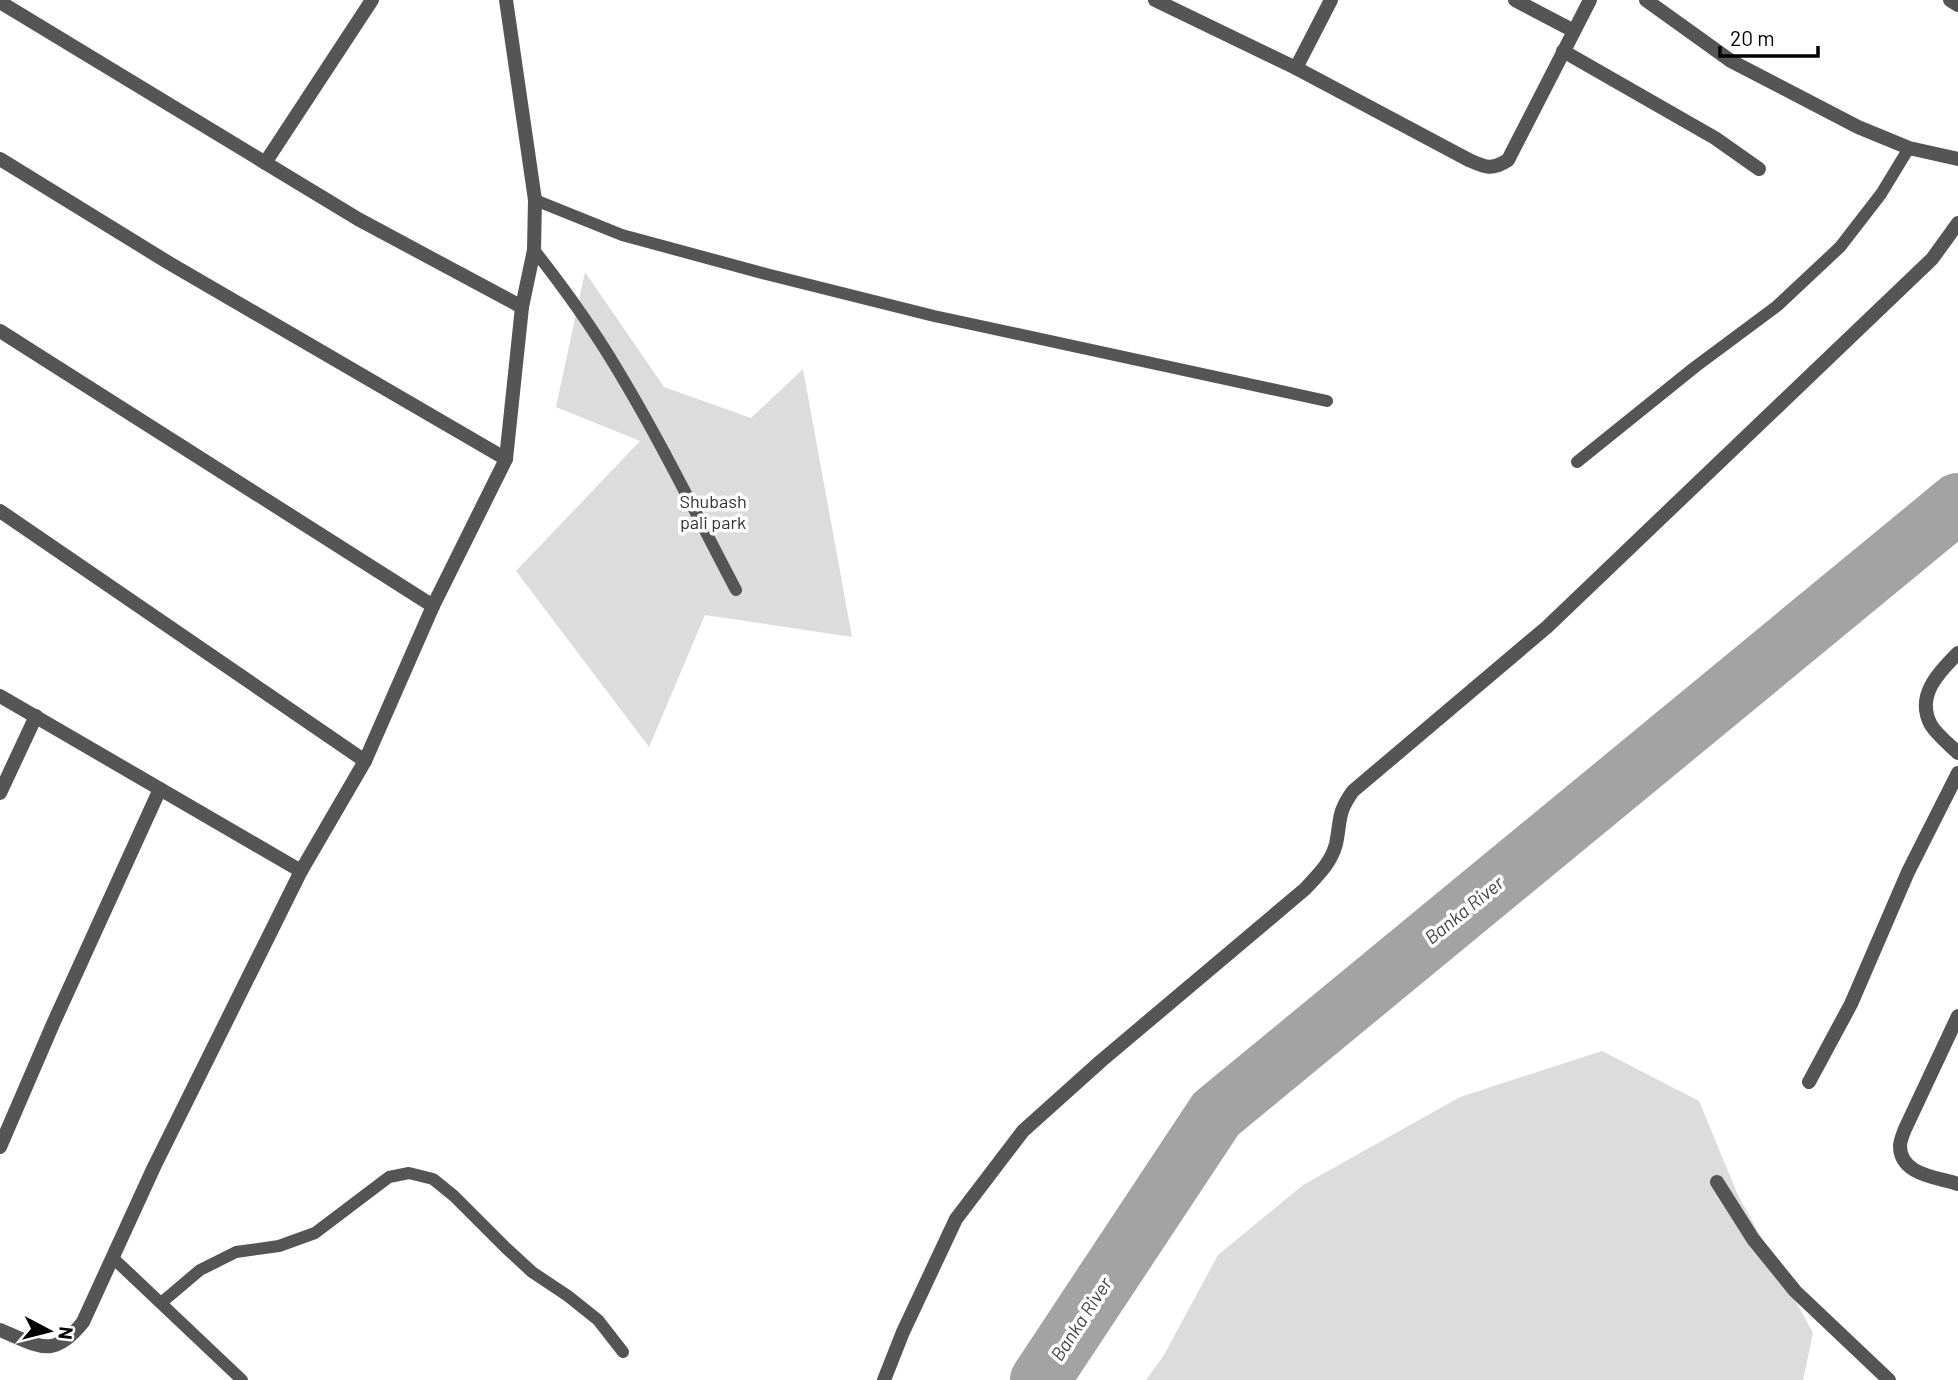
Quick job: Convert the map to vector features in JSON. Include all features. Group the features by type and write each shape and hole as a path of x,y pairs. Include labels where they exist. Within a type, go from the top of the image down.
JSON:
{"street":[{"path":"265,163 372,0"},
{"path":"0,1330 37,1345 55,1347 70,1339 83,1322 154,1167 302,871 365,761 433,606 506,458 522,307 534,250 535,200 506,0"},
{"path":"1156,0 1296,68 1467,159 1484,166 1496,167 1508,160 1590,0"},
{"path":"1296,68 1331,0"},
{"path":"1515,0 1574,31"},
{"path":"1646,0 1731,61 1858,128 1909,148 1958,159"},
{"path":"1950,0 1958,5"},
{"path":"0,2 358,219 522,307"},
{"path":"1563,51 1715,138 1759,169"},
{"path":"0,159 169,263 506,458"},
{"path":"884,1380 903,1332 956,1219 1023,1131 1101,1061 1305,889 1326,867 1336,845 1343,805 1353,791 1547,627 1932,259 1958,223"},
{"path":"0,331 433,606"},
{"path":"0,511 365,761"},
{"path":"1958,653 1929,687 1924,706 1931,726 1958,753"},
{"path":"0,696 302,871"},
{"path":"0,793 36,716"},
{"path":"1809,1082 1851,1004 1908,872 1958,773"},
{"path":"0,1147 160,789"},
{"path":"1958,1016 1905,1129 1900,1146 1903,1161 1912,1170 1958,1184"},
{"path":"1717,1182 1753,1239 1795,1291 1889,1380"}],"lane":[{"path":"1577,461 1777,306 1840,247 1881,194 1909,148"},
{"path":"535,200 622,235 805,284 934,316 1327,401"},
{"path":"534,250 572,298 617,368 736,590"},
{"path":"161,1303 200,1270 236,1252 279,1246 316,1233 389,1177 410,1173 433,1179 454,1196 532,1272 598,1320 623,1352"},
{"path":"113,1258 242,1380"}],"green space":[{"name":"Shubash pali park","path":"585,272 664,387 751,418 803,369 852,637 705,615 649,747 516,571 640,441 556,407"},
{"path":"1602,1051 1699,1101 1737,1193 1813,1333 1803,1380 1146,1380 1164,1355 1218,1255 1303,1185 1460,1097"}],"waterway":[{"name":"Banka River","path":"1040,1380 1216,1114 1958,503"}]}
